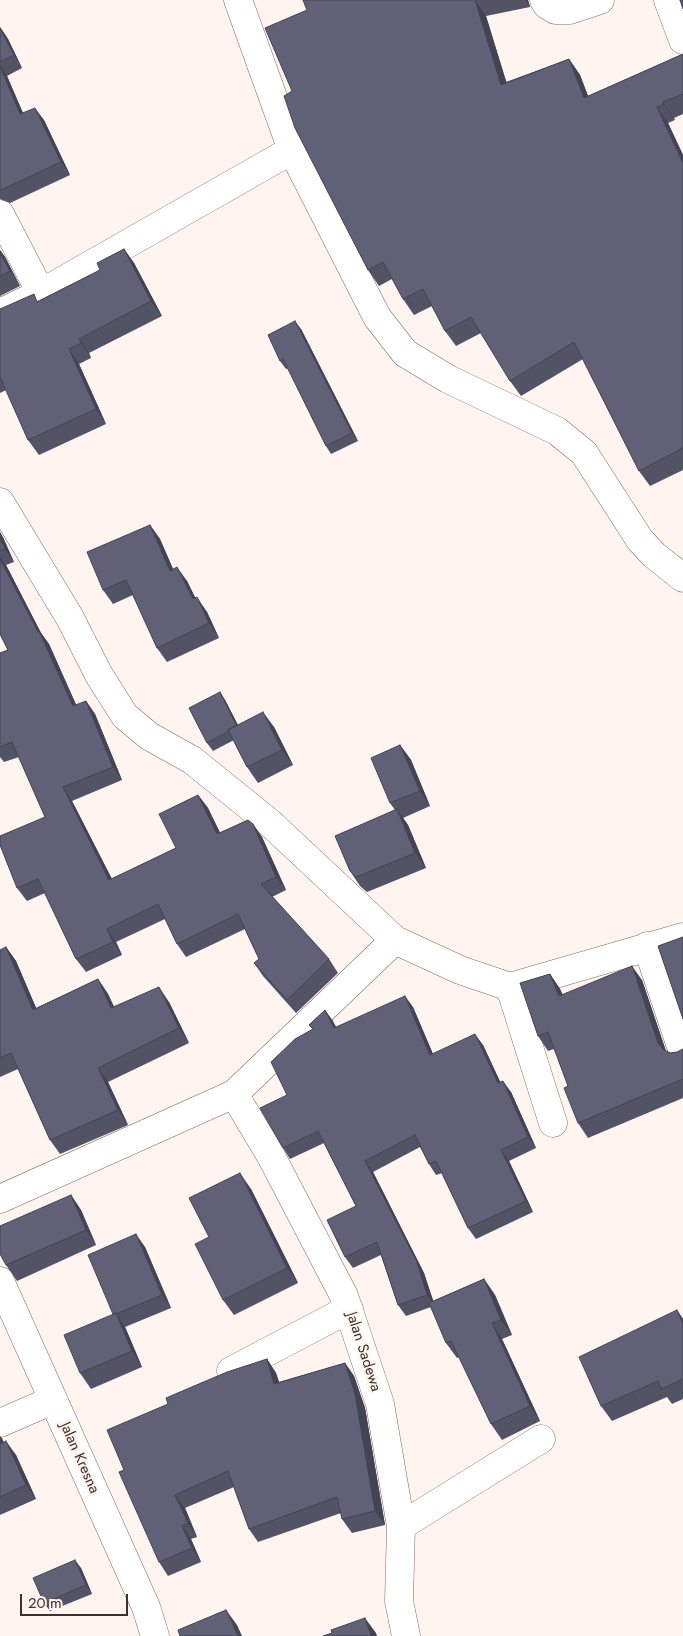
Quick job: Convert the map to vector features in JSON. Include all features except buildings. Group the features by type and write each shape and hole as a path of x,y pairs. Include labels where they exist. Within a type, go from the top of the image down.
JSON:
{"street":[{"path":"238,0 292,150 377,317 405,353 448,379 557,431 584,453 640,540 654,555 683,578"},
{"path":"544,0 547,5 555,10 570,10 600,0"},
{"path":"668,0 683,40"},
{"path":"0,314 41,293 292,150"},
{"path":"0,214 41,293"},
{"path":"0,502 70,618 99,675 125,716 149,736 192,760 270,823 395,940 460,970 510,987 683,937"},
{"path":"0,1199 234,1094 395,940"},
{"path":"647,946 683,1052"},
{"path":"510,987 554,1123"},
{"name":"Jalan Sadewa","path":"234,1094 271,1156 349,1308 380,1404 401,1526 399,1601 406,1636"},
{"name":"Jalan Kresna","path":"0,1281 146,1608 155,1636"},
{"path":"231,1371 349,1308"},
{"path":"0,1424 53,1400"},
{"path":"401,1526 541,1440"}]}
